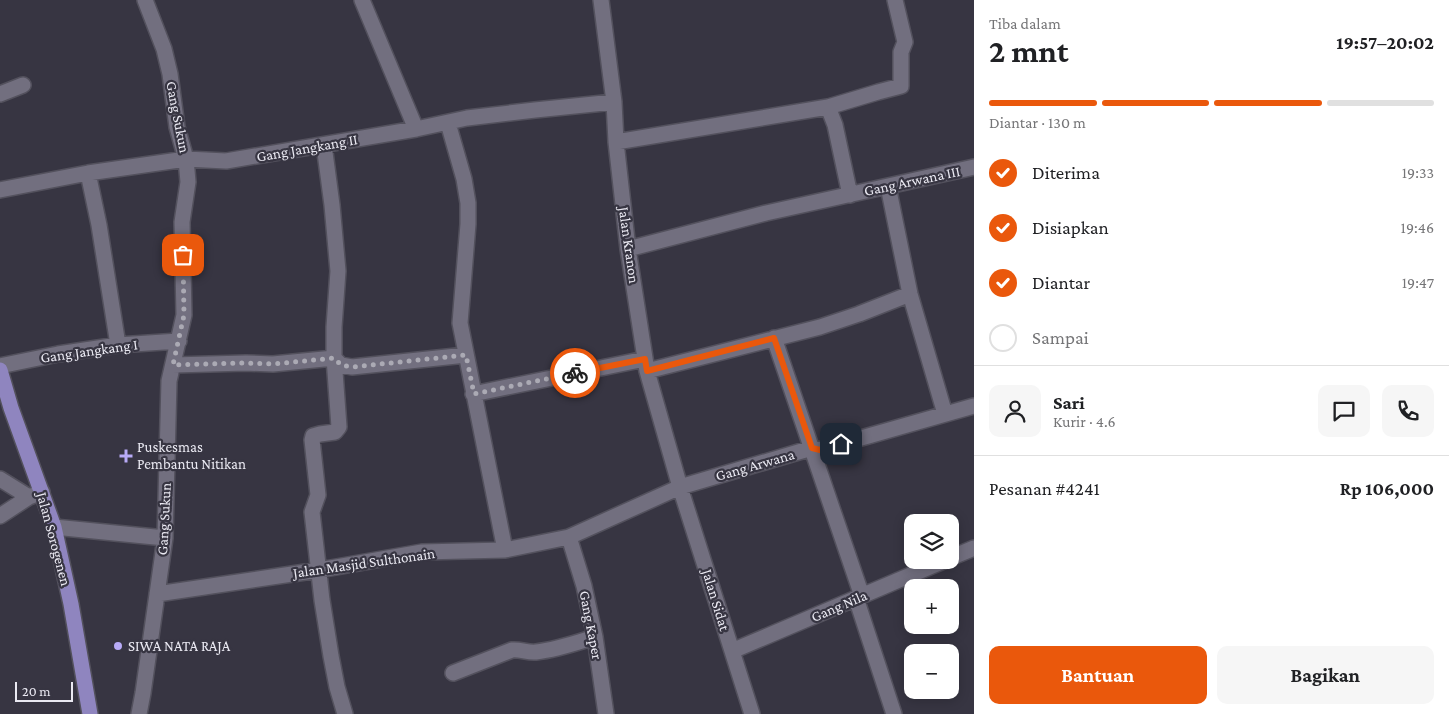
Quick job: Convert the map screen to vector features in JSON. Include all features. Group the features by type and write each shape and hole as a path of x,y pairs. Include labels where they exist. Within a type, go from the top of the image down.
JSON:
{"main road":[{"name":"Jalan Sorogenen","path":"0,368 35,494 54,527 71,604 90,714"}],"street":[{"name":"Gang Sukun","path":"139,714 165,538 169,381 184,315 182,222 188,182 186,159 177,127 170,74 164,49 145,0"},
{"path":"362,0 416,129"},
{"name":"Jalan Kranon","path":"601,0 614,102 616,142 628,249 646,365 680,487"},
{"path":"616,142 828,107 901,86 901,52 905,42 895,0"},
{"path":"0,94 22,85"},
{"name":"Gang Jangkang II","path":"0,190 88,173 186,159 226,161 416,129 467,118 614,102"},
{"path":"828,107 835,124 850,195"},
{"path":"448,122 464,179 468,203 460,323 504,550"},
{"path":"324,145 338,271 334,327 338,426 335,432 313,436 318,495 312,512 322,600 331,656 345,714"},
{"name":"Gang Arwana III","path":"628,249 766,213 974,167"},
{"path":"88,173 99,226 118,345"},
{"path":"888,186 910,294 945,414"},
{"path":"474,394 646,365 774,338 820,327 910,294"},
{"path":"774,338 812,448 894,714"},
{"name":"Gang Jangkang I","path":"0,368 58,354 118,345 179,341"},
{"path":"334,358 341,365 352,367 466,355"},
{"path":"173,365 273,364 334,358"},
{"name":"Gang Arwana","path":"680,487 812,448 820,450 974,406"},
{"path":"0,479 35,494"},
{"name":"Jalan Masjid Sulthonain","path":"157,594 319,570 422,552 504,550 569,537 680,487"},
{"name":"Jalan Sidat","path":"680,487 752,714"},
{"path":"0,516 35,494"},
{"path":"54,527 165,538"},
{"name":"Gang Kaper","path":"569,537 584,586 595,637 606,714"},
{"path":"959,554 974,548"},
{"name":"Gang Nila","path":"732,651 925,569"},
{"path":"453,673 512,650 538,652 595,637"}],"way so far":[{"path":"183,255 184,315 173,365 273,364 334,358 341,365 352,367 466,355 474,394 575,373"}],"place":[{"name":"Puskesmas Pembantu Nitikan","path":"126,456"},
{"name":"SIWA NATA RAJA","path":"118,646"}],"route":[{"path":"575,373 645,359 647,371 774,338 812,448 820,450 841,444"}]}
